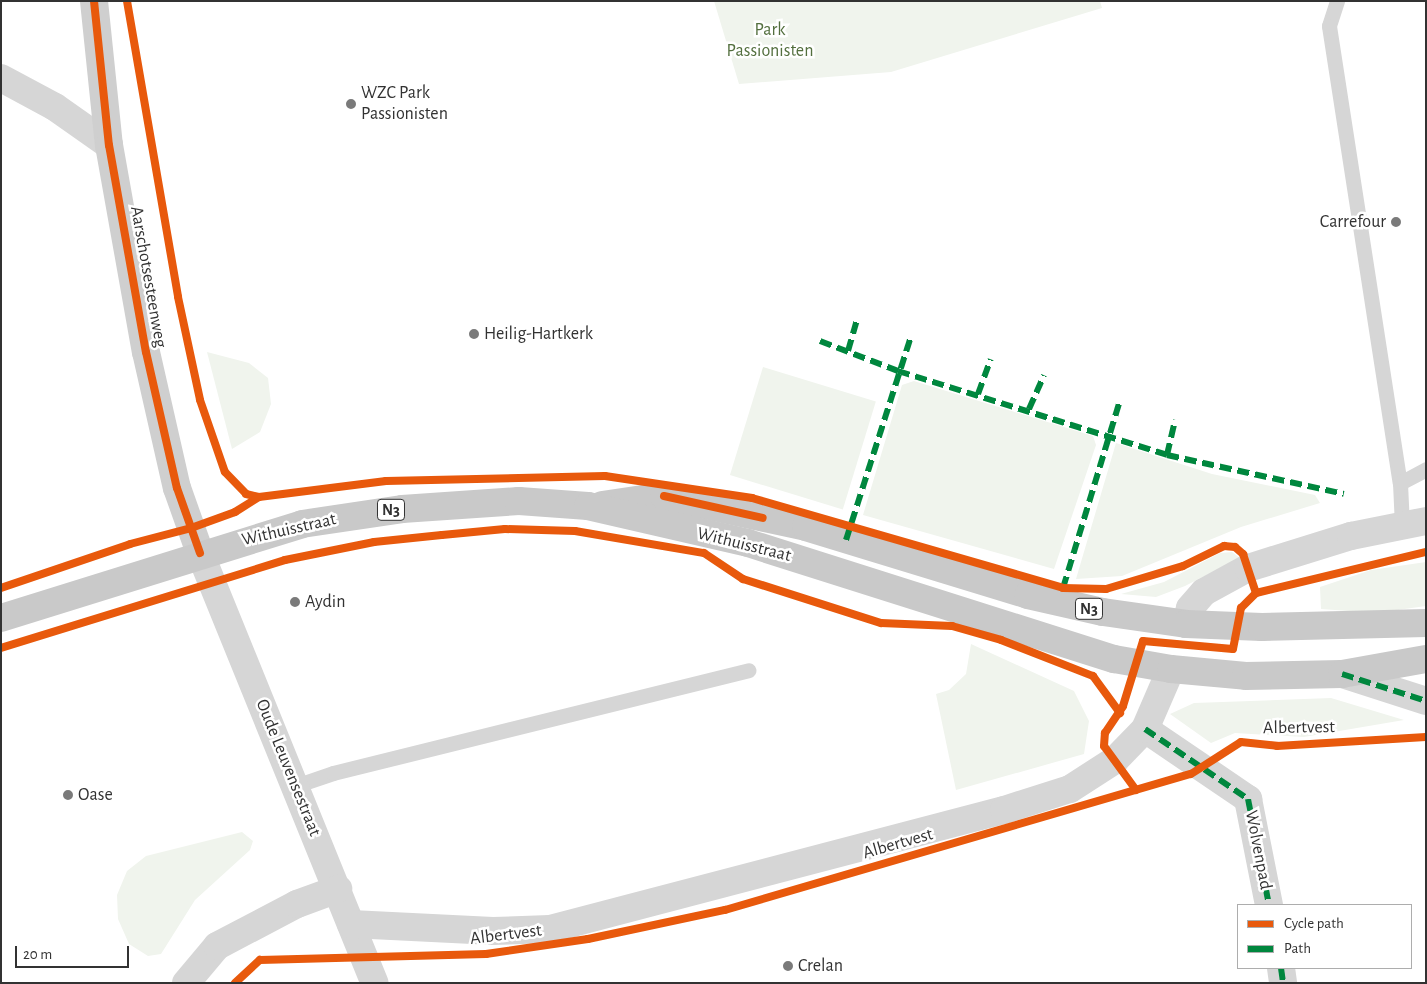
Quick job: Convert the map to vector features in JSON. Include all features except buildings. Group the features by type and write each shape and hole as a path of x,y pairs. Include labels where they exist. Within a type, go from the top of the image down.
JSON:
{"main road":[{"name":"Aarschotsesteenweg","path":"94,3 109,145 146,352 177,488 200,553"},
{"name":"Withuisstraat","path":"588,506 664,496 763,518 1028,595 1103,612 1186,624"},
{"name":"Withuisstraat","path":"1,618 200,553 302,524 402,508 519,501 588,506 748,543 1114,659 1171,669"},
{"name":"N3","path":"1186,624 1349,628 1426,623"},
{"name":"N3","path":"1171,669 1246,676 1342,674 1426,659"}],"street":[{"path":"1,78 55,107 109,145"},
{"path":"1186,624 1190,608 1204,592 1226,578 1351,536 1414,523"},
{"name":"Oude Leuvensestraat","path":"200,553 375,983"},
{"name":"Albertvest","path":"351,924 494,931 550,929 649,906 1070,789 1109,765 1145,729 1171,669"},
{"path":"1342,674 1426,701"},
{"name":"Wolvenpad","path":"1145,729 1248,799 1268,904"},
{"path":"186,983 217,946 297,904 338,889"},
{"path":"1280,969 1284,983"}],"lane":[{"path":"1337,1 1329,26 1400,482 1414,523"},
{"path":"1400,482 1426,469"},
{"path":"296,786 342,771 748,670"}],"green space":[{"name":"Park Passionisten","path":"714,1 1100,1 1102,8 891,72 739,84"},
{"path":"207,352 249,363 268,378 271,404 260,432 232,449"},
{"path":"763,367 876,401 843,510 730,475"},
{"path":"914,381 1093,436 1096,445 1054,569 863,515 902,385"},
{"path":"1116,443 1212,474 1315,495 1320,503 1241,527 1122,576 1076,579"},
{"path":"1232,552 1240,558 1185,586 1156,597 1121,594 1164,582 1220,553"},
{"path":"1426,562 1426,606 1376,613 1321,609 1320,587 1371,570"},
{"path":"971,644 1074,691 1089,721 1084,754 956,790 936,694 949,690 966,674"},
{"path":"1331,698 1404,720 1304,737 1235,733 1211,743 1170,714 1194,703"},
{"path":"242,832 253,841 250,850 195,900 161,954 148,956 129,944 118,919 117,895 127,871 146,856"}],"marked path":[{"path":"848,351 858,317"},
{"path":"846,540 911,336"},
{"path":"820,341 898,371 1167,455 1344,494"},
{"path":"978,394 991,359"},
{"path":"1029,409 1044,375"},
{"path":"1063,588 1120,400"},
{"path":"1167,455 1175,420"},
{"path":"1342,674 1426,701"},
{"path":"1145,729 1248,799 1269,904"},
{"path":"1281,969 1283,983"}],"cycle path":[{"path":"94,1 109,145 146,352 177,488 200,553"},
{"path":"127,1 178,297 200,400 225,472 246,494 259,497 386,481 605,476 752,498 1063,588 1106,589 1183,566 1224,546 1235,547 1243,554 1256,593"},
{"path":"664,496 763,518"},
{"path":"1,588 130,544 191,528 235,512 259,497"},
{"path":"1,648 285,560 374,542 442,535 505,529 575,531 704,553 743,579 881,623 952,626 1001,640 1093,676 1120,713"},
{"path":"1136,790 1104,746 1105,733 1123,706 1143,641 1233,649 1241,608 1256,593 1426,552"},
{"path":"235,983 260,960 486,954 588,939 725,910 1191,774 1241,742 1277,746 1426,737"}],"place":[{"name":"WZC Park Passionisten","path":"351,104"},
{"name":"Carrefour","path":"1396,222"},
{"name":"Heilig-Hartkerk","path":"474,334"},
{"name":"Aydin","path":"295,602"},
{"name":"Oase","path":"68,795"},
{"name":"Crelan","path":"788,966"}]}
